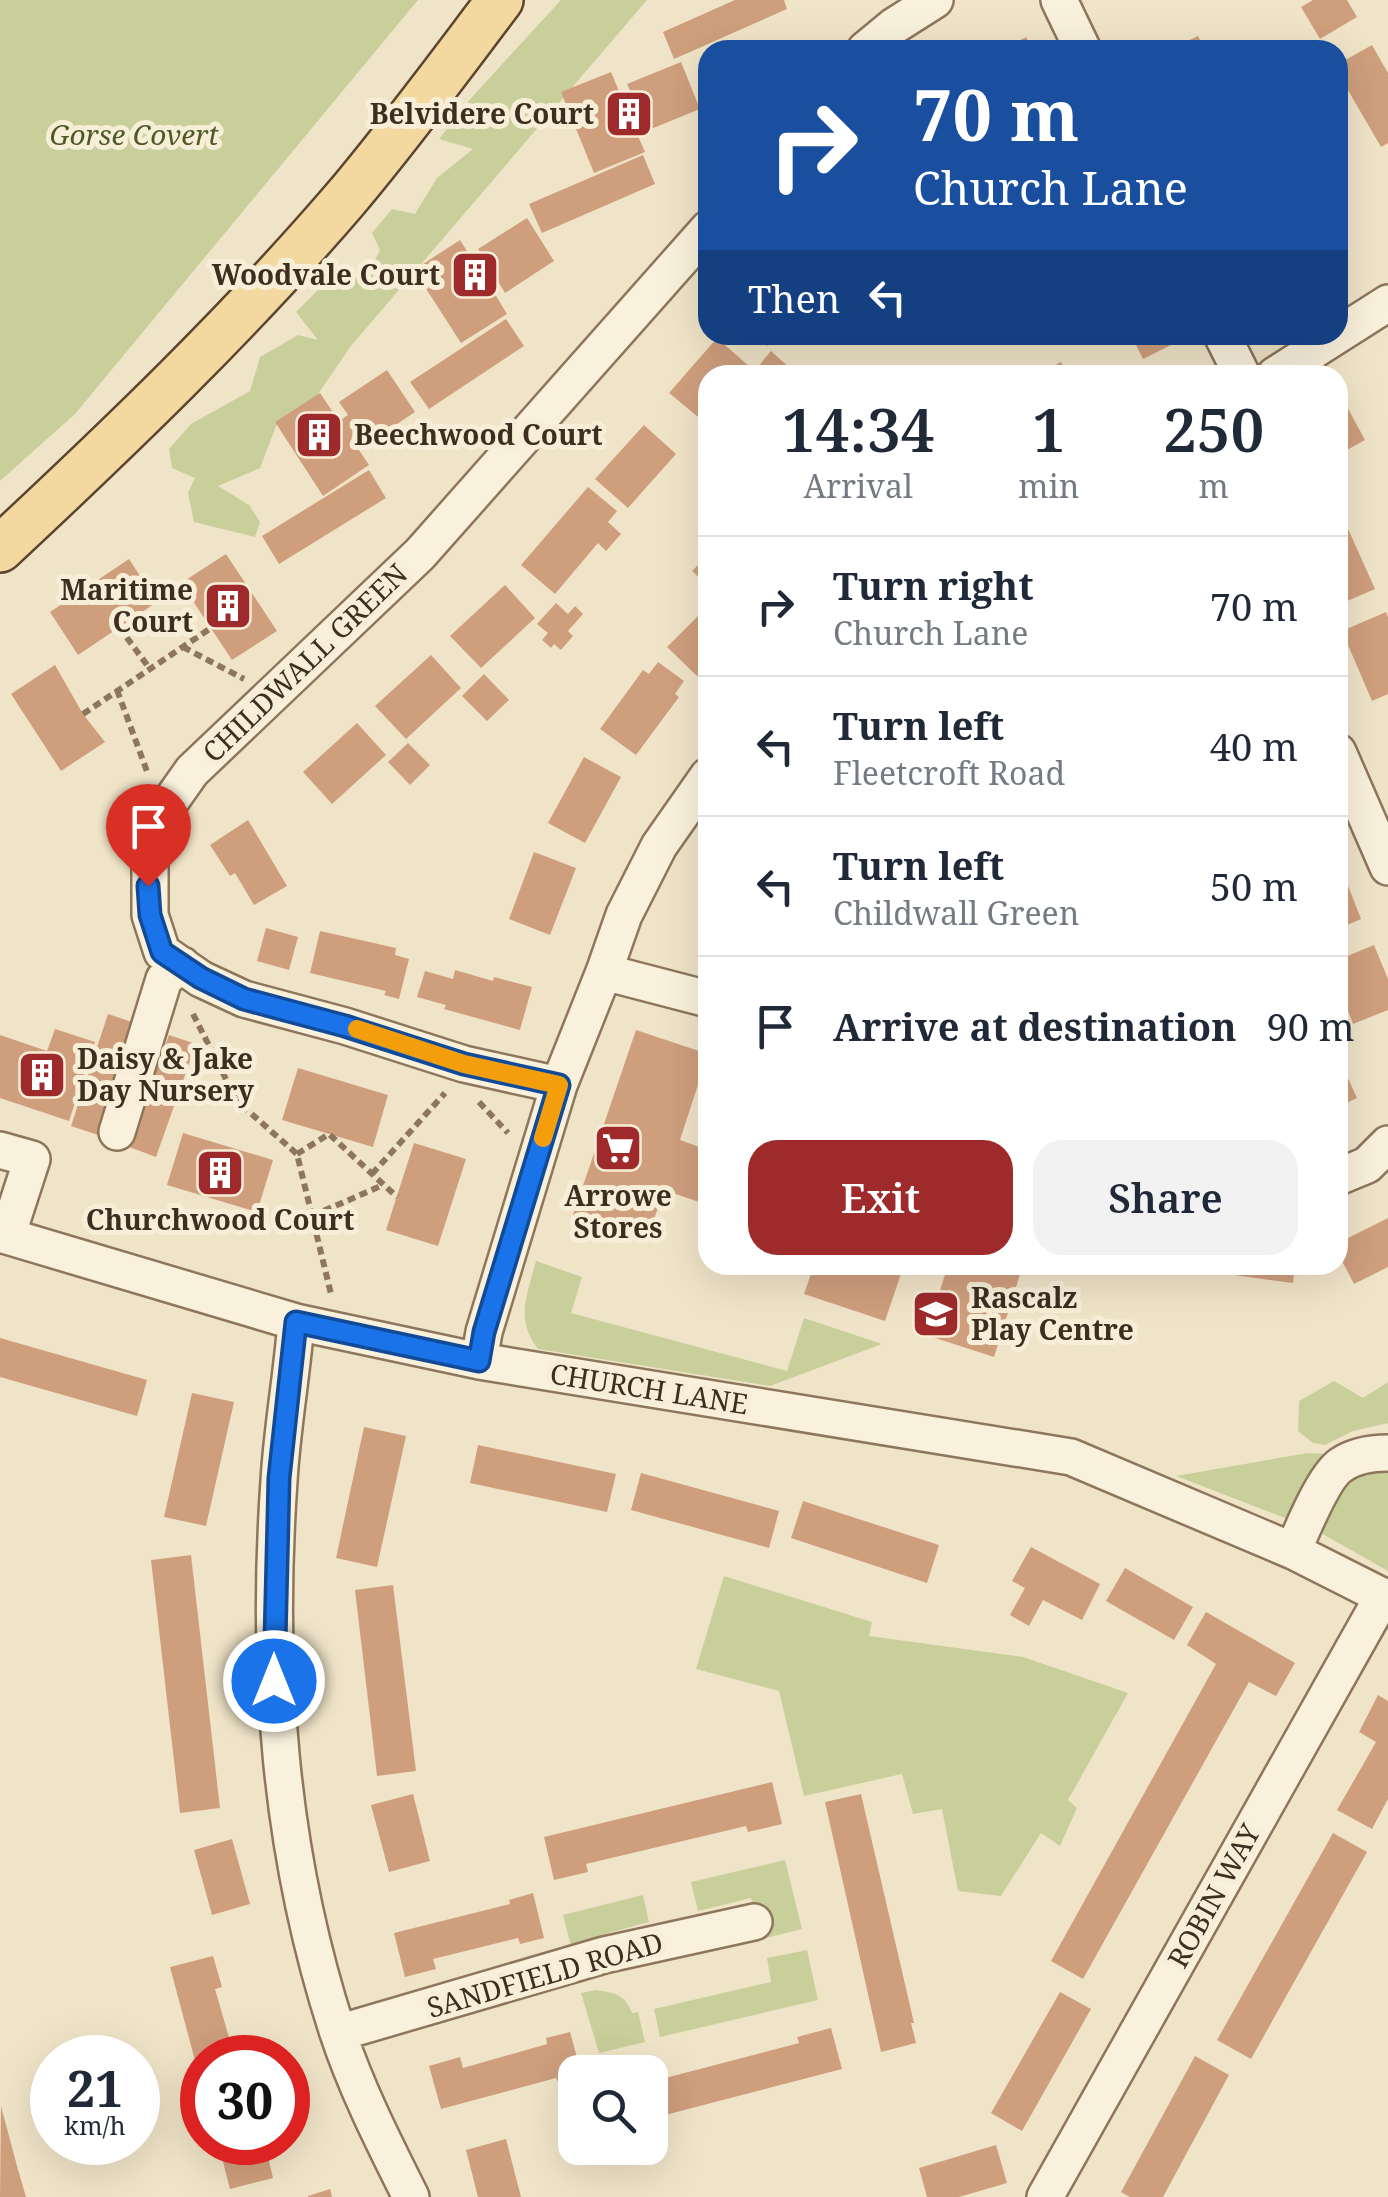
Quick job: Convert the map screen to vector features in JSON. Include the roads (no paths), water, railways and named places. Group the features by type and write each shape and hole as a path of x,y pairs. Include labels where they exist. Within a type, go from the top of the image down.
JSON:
{"main road":[{"path":"0,549 134,425 262,292 347,197 500,0"}],"street":[{"path":"876,40 936,0"},
{"path":"1058,0 1078,40"},
{"name":"CHILDWALL GREEN","path":"559,1085 461,1072 345,1026 244,999 178,968 162,952 150,915 150,839 192,771 450,522 698,239"},
{"path":"1348,328 1388,303"},
{"path":"1291,365 1322,345"},
{"path":"1348,775 1388,867"},
{"path":"479,1361 484,1332 559,1085 624,915 660,846 698,791"},
{"path":"117,1132 164,980 178,968"},
{"path":"604,972 698,997"},
{"path":"1348,1173 1367,1165 1388,1144"},
{"path":"0,1150 32,1159 4,1235"},
{"name":"CHURCH LANE","path":"4,1235 296,1322 479,1361 1071,1457 1292,1551 1386,1597"},
{"path":"296,1322 279,1478 274,1681 280,1763 294,1860 314,1954 362,2094 411,2197"},
{"path":"1292,1551 1322,1489 1338,1466 1366,1455 1388,1453"},
{"name":"ROBIN WAY","path":"1045,2197 1386,1597"},
{"name":"SANDFIELD ROAD","path":"338,2032 604,1954 754,1922"}],"place":[{"name":"Belvidere Court","path":"629,114"},
{"name":"Woodvale Court","path":"475,275"},
{"name":"Beechwood Court","path":"319,435"},
{"name":"Maritime Court","path":"228,606"},
{"name":"Daisy & Jake Day Nursery","path":"42,1075"},
{"name":"Arrowe Stores","path":"618,1148"},
{"name":"Churchwood Court","path":"220,1173"},
{"name":"Rascalz Play Centre","path":"936,1314"}],"park label":[{"name":"Gorse Covert","path":"134,135"}]}
